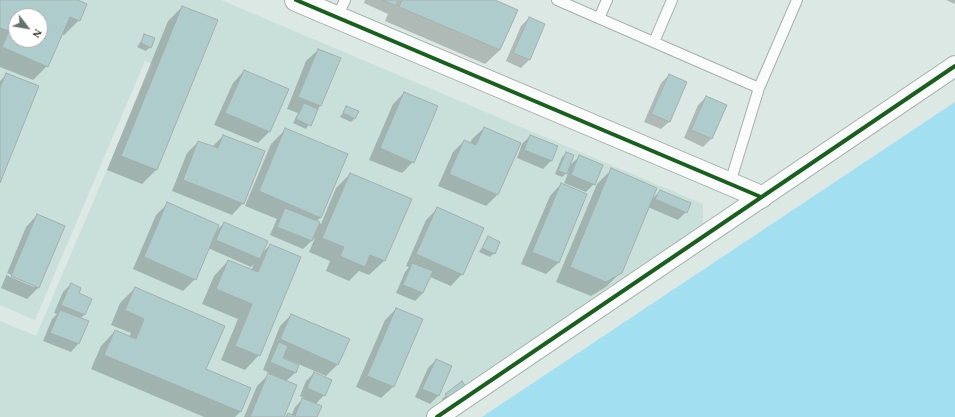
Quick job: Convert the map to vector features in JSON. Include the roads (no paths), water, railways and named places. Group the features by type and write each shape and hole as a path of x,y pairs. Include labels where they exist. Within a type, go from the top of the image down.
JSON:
{"street":[{"path":"296,0 341,9 761,197"},
{"path":"437,417 955,66"}],"lane":[{"path":"557,0 759,88"},
{"path":"599,18 607,0"},
{"path":"654,42 672,0"},
{"path":"730,183 759,88 797,0"}],"water":[{"path":"955,102 955,417 482,417"}]}
